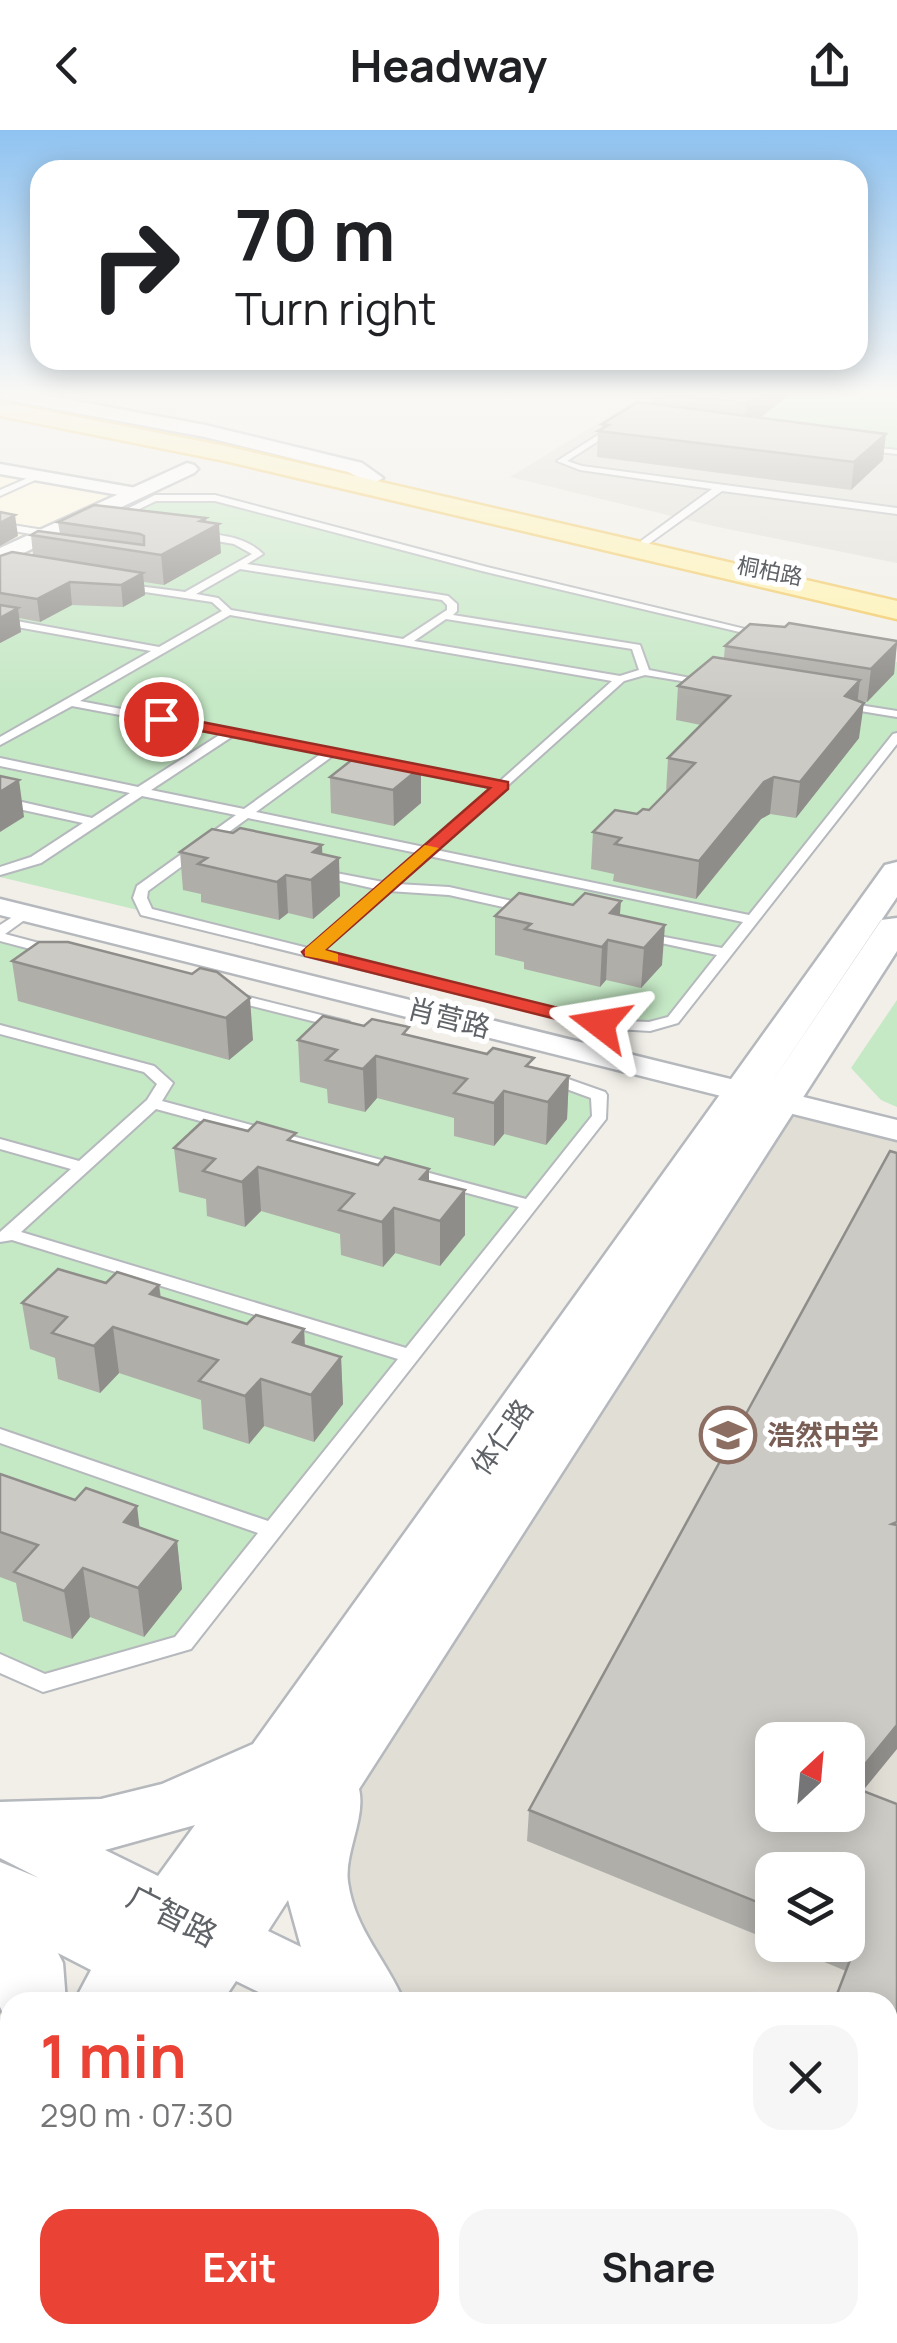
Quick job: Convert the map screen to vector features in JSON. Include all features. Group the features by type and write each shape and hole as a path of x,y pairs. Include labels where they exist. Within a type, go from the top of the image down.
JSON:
{"main road":[{"path":"421,496 682,565 897,610"},
{"name":"桐柏路","path":"431,496 897,596"}],"street":[{"path":"7,554 45,544 130,496"},
{"name":"体仁路","path":"176,1973 304,1768 762,1096 897,872"},
{"name":"肖营路","path":"13,910 897,1130"},
{"name":"体仁路","path":"762,1096 897,923"},
{"path":"1,1849 304,1768 314,1880 336,1952 363,1992"},
{"name":"广智路","path":"1,1849 176,1973 286,1992"},
{"path":"0,1912 30,1962 32,1992"}],"lane":[{"path":"644,544 709,496"},
{"path":"784,496 897,511"},
{"path":"124,525 106,522 155,498 214,498 485,569 781,638"},
{"path":"0,526 45,544"},
{"path":"178,533 252,547 258,554 186,596"},
{"path":"240,566 445,598 452,604 452,611 405,642"},
{"path":"108,583 215,600 228,612 620,679 645,672 722,685"},
{"path":"0,742 228,612"},
{"path":"444,616 636,647 645,672"},
{"path":"0,621 161,650"},
{"path":"311,952 620,679"},
{"path":"820,701 897,714"},
{"path":"70,702 502,786"},
{"path":"0,871 36,860 231,732"},
{"path":"332,751 142,889 140,898 146,912 600,1024 630,1028 674,1020 897,736"},
{"path":"0,762 752,920"},
{"path":"0,800 94,822"},
{"path":"202,846 220,850"},
{"path":"312,870 386,887 449,891 542,912"},
{"path":"13,910 0,934 76,956"},
{"path":"634,932 726,953"},
{"path":"210,991 363,1030"},
{"path":"0,1029 149,1070 164,1083 153,1103 4,1238"},
{"path":"0,1664 43,1683 184,1643 600,1116 599,1095 535,1074"},
{"path":"153,1103 530,1204"},
{"path":"0,1144 83,1167"},
{"path":"4,1238 410,1356"},
{"path":"0,1436 273,1530"}],"shaded area":[{"path":"0,496 129,496 0,557"},
{"path":"590,496 897,496 897,563"},
{"name":"浩然中学","path":"780,1101 897,1130 897,1992 363,1992 336,1952 333,1776"}],"green space":[{"path":"205,496 685,617 897,662 897,736 674,1020 631,1028 0,877 0,573 155,498"},
{"path":"0,937 599,1095 600,1116 183,1643 43,1683 0,1663"},
{"path":"897,1000 897,1107 881,1100 851,1068"}],"building":[{"path":"94,505 206,518 200,521 219,524 161,555 31,535 38,531 144,545 144,536 140,534 58,522"},
{"path":"0,512 15,515 0,523"},
{"path":"12,552 143,573 121,585 70,582 37,599 0,593 0,556"},
{"path":"0,605 18,608 0,618"},
{"path":"789,623 897,643 871,669 725,646 750,624 785,627"},
{"path":"713,657 860,680 845,696 864,703 800,782 774,777 764,782 699,861 615,844 621,838 593,832 615,810 637,814 649,810 695,763 668,758 730,696 678,686"},
{"path":"358,755 421,767 393,790 330,777"},
{"path":"0,776 19,780 0,792"},
{"path":"240,828 322,845 313,852 339,858 311,880 286,875 277,882 198,864 207,858 180,852 212,829 233,833"},
{"path":"519,893 573,905 585,893 621,901 610,913 665,925 644,948 608,940 602,947 525,929 531,924 495,916"},
{"path":"39,942 68,942 192,974 200,968 217,972 250,998 226,1018 12,961"},
{"path":"323,1016 364,1026 372,1019 409,1027 403,1034 487,1054 493,1048 534,1058 526,1066 569,1076 548,1102 504,1091 494,1103 454,1093 467,1079 376,1056 363,1069 326,1060 337,1050 298,1040"},
{"path":"204,1120 248,1131 257,1122 296,1133 288,1140 378,1165 385,1157 429,1169 420,1179 465,1190 440,1221 394,1208 382,1222 339,1210 354,1194 258,1167 242,1182 203,1171 215,1159 174,1148"},
{"path":"890,1151 897,1153 897,1522 892,1524 897,1525 897,1725 865,1764 865,1722 755,1722 755,1832 865,1832 865,1792 897,1804 897,1992 838,1992 849,1962 865,1962 865,1852 755,1852 755,1901 529,1810"},
{"path":"58,1269 106,1283 117,1272 159,1285 150,1294 247,1324 256,1315 304,1329 293,1342 341,1357 311,1395 261,1379 245,1396 199,1381 218,1360 113,1327 94,1346 52,1333 67,1317 22,1303"},
{"path":"0,1474 75,1500 86,1488 137,1506 124,1522 177,1541 138,1588 83,1568 64,1591 14,1572 38,1545 0,1532"}],"slow traffic":[{"path":"332,958 311,952 430,848"}],"place":[{"name":"浩然中学","path":"728,1435"}],"route":[{"path":"161,719 502,786 311,952 600,1024"}]}
